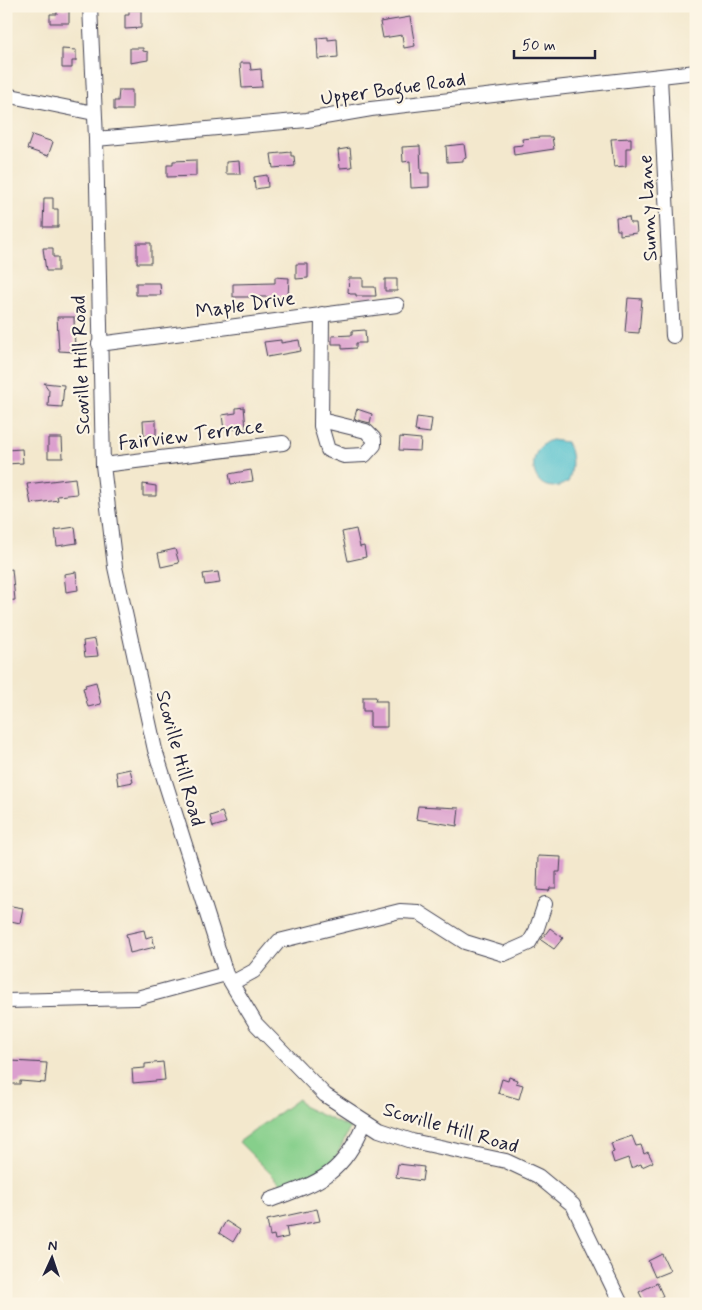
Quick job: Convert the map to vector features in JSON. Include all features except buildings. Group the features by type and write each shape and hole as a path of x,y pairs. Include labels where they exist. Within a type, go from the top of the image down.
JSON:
{"street":[{"name":"Scoville Hill Road","path":"90,6 96,139 103,465 115,567 155,750 229,978 256,1024 326,1095 364,1121 387,1133 506,1161 538,1176 573,1205 621,1304"},
{"name":"Upper Bogue Road","path":"96,139 307,120 371,109 696,72"},
{"name":"Sunny Lane","path":"660,77 673,336"},
{"path":"6,95 94,113"},
{"name":"Maple Drive","path":"99,344 397,305"},
{"path":"321,420 322,314"},
{"name":"Fairview Terrace","path":"103,465 283,443"},
{"path":"6,1001 137,998 229,978 254,971 279,941 400,912 418,912 465,942 504,954 529,943 536,930 545,904"},
{"path":"270,1200 324,1179 347,1157 356,1144 364,1121"}],"green space":[{"path":"298,1099 304,1107 350,1128 335,1159 299,1183 283,1186 239,1142"}],"water":[{"path":"551,440 566,442 571,456 572,468 570,478 568,482 556,487 546,486 539,481 535,473 534,463 536,454 542,446"}]}
